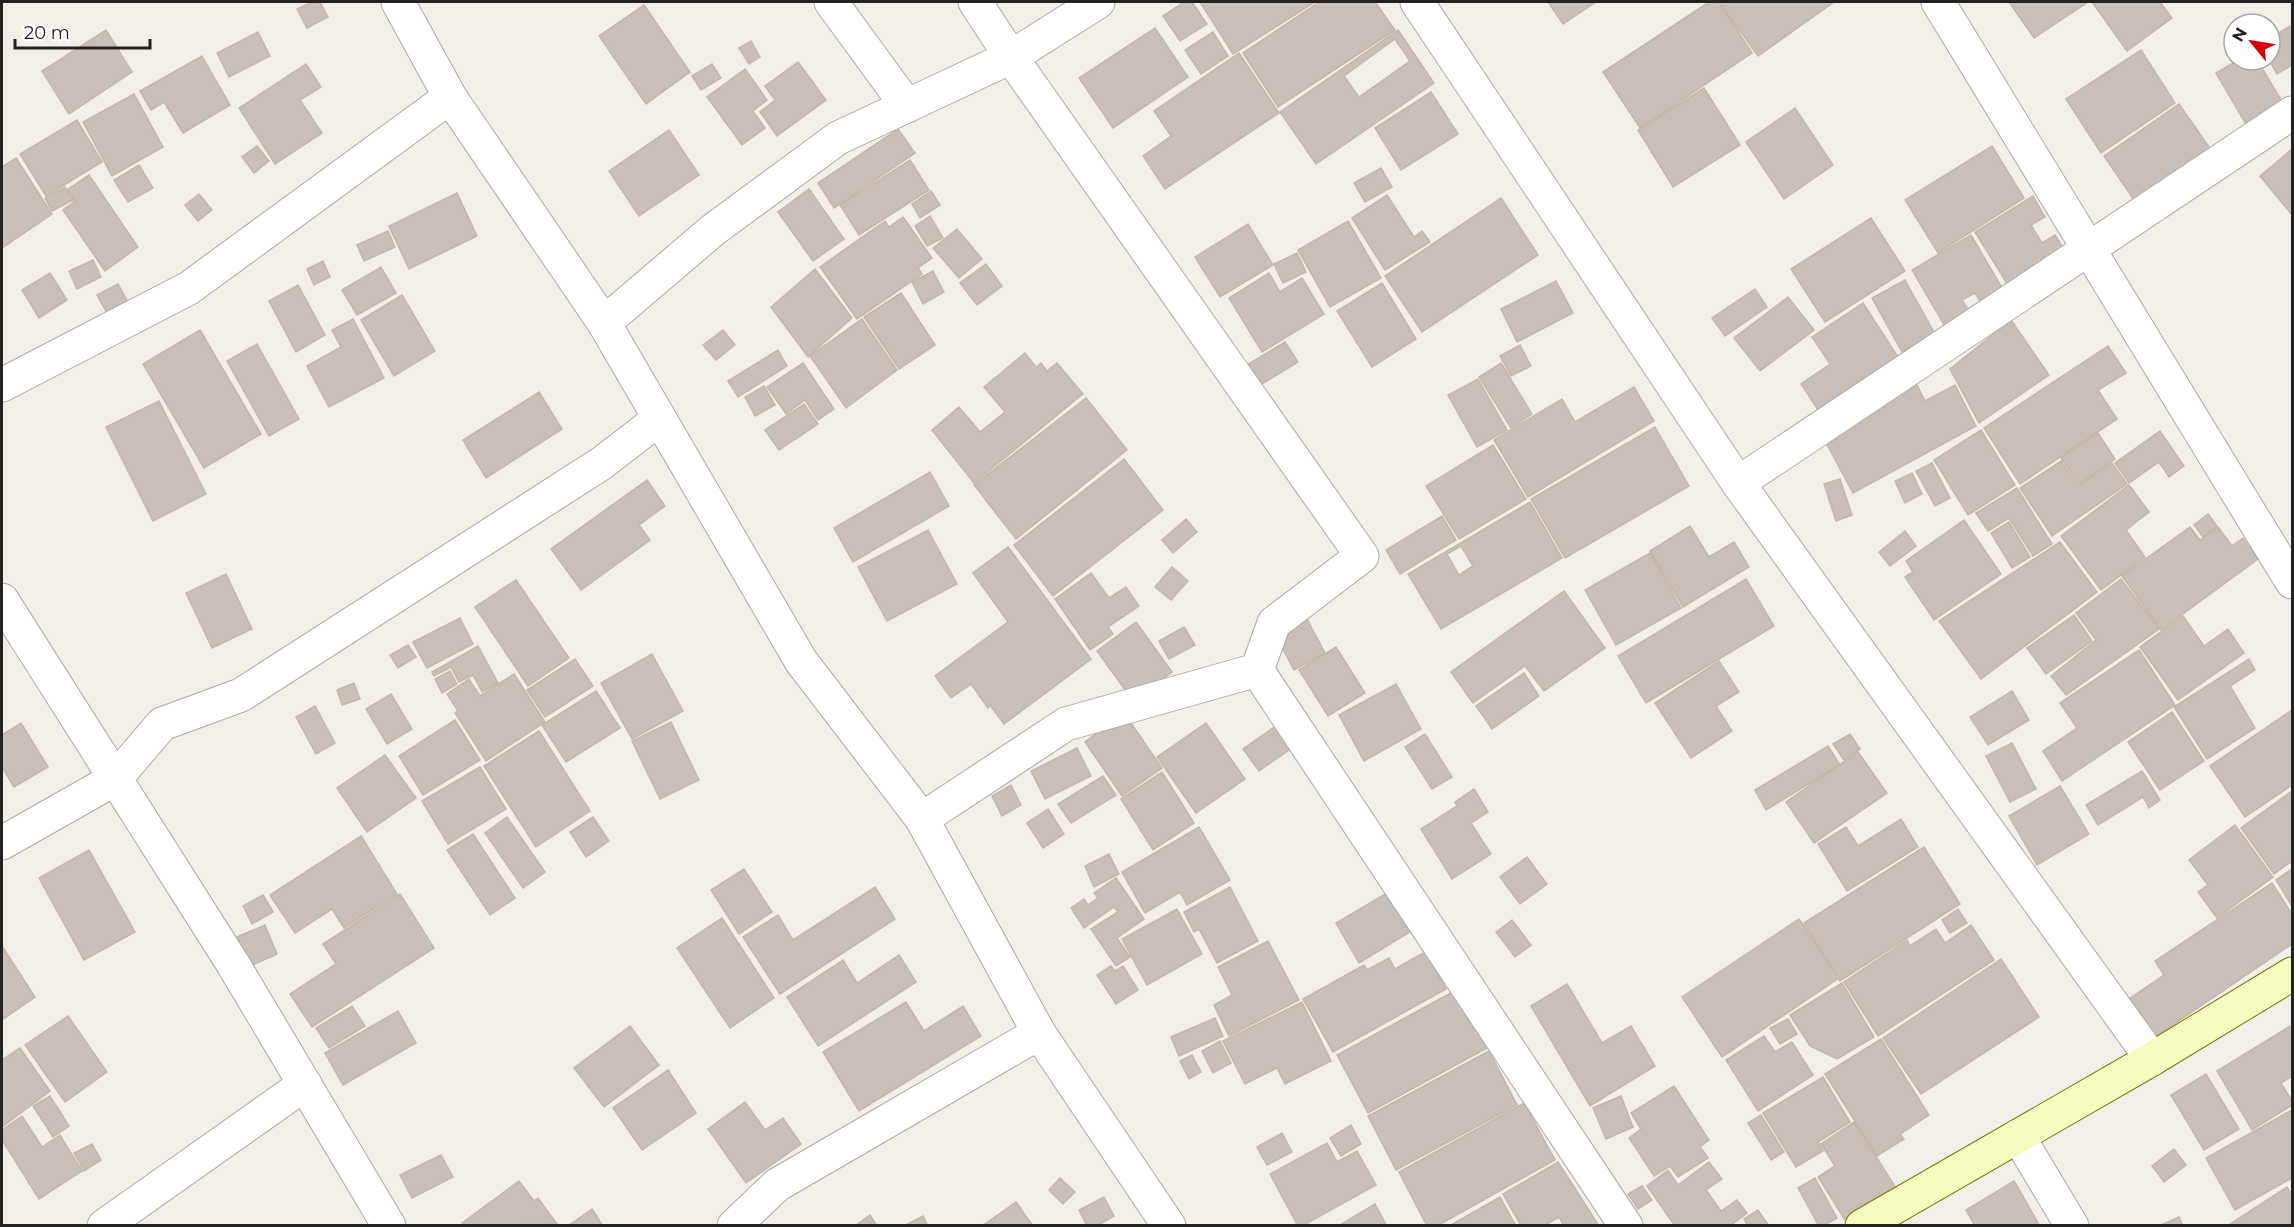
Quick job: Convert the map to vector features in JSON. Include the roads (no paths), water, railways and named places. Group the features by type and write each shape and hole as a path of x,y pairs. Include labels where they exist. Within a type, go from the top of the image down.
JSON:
{"street":[{"path":"398,2 450,97 604,323 801,662 922,819 1039,1033 1169,1226"},
{"path":"831,2 907,106"},
{"path":"975,2 1011,57 1362,556 1274,623 1257,670"},
{"path":"604,323 713,230 838,138 1011,57 1098,2"},
{"path":"1417,2 1737,483 2152,1059"},
{"path":"1938,2 2292,582"},
{"path":"2,385 189,288 450,97"},
{"path":"1737,483 2292,113"},
{"path":"2,843 115,779 162,724 241,695 602,463 659,419"},
{"path":"2,600 233,964 389,1226"},
{"path":"922,819 1066,724 1257,670"},
{"path":"1257,670 1626,1226"},
{"path":"1862,1226 2152,1059 2292,974"},
{"path":"734,1226 777,1185 1039,1033"},
{"path":"104,1226 304,1084"},
{"path":"2018,1136 2072,1226"}]}
